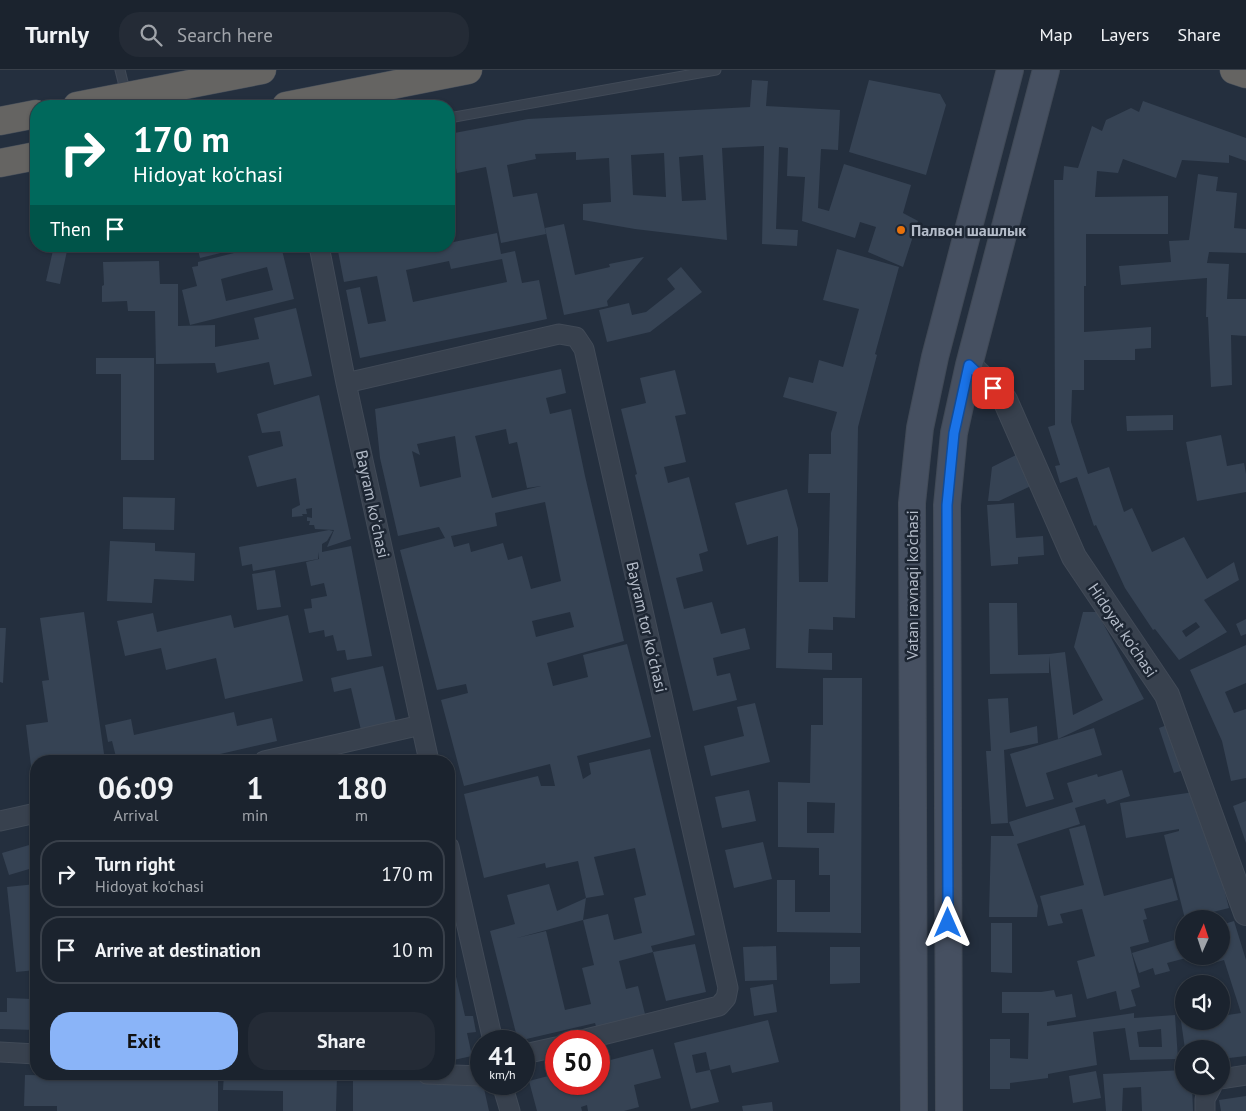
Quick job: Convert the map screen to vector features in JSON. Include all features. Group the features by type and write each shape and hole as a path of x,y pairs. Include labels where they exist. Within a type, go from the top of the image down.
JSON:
{"highway":[{"path":"107,100 262,70"},
{"path":"318,100 468,70"},
{"path":"1234,70 1246,74"},
{"path":"0,122 30,115"},
{"path":"0,163 30,157"}],"main road":[{"name":"Vatan ravnaqi ko'chasi","path":"914,1111 912,503 920,428 935,357 1010,70"},
{"path":"949,1111 947,505 954,433 969,365 1046,70"}],"street":[{"name":"Bayram koʻchasi","path":"320,252 346,383 428,755"},
{"name":"Bayram tor koʻchasi","path":"346,383 558,334 576,337 584,349 728,988 726,998 719,1006 610,1033"},
{"name":"Hidoyat ko'chasi","path":"969,365 1005,400 1074,557 1167,695 1246,913"},
{"path":"290,755 421,725"},
{"path":"0,821 30,814"},
{"path":"455,874 490,1030"},
{"path":"0,1052 30,1054"},
{"path":"455,1075 470,1076"},
{"path":"1230,1078 1246,1075"},
{"path":"505,1095 510,1111"},
{"path":"1205,1111 1205,1099 1207,1095"}],"lane":[{"path":"120,70 127,96"},
{"path":"455,117 716,70"}],"building":[{"path":"752,80 768,81 766,106 840,110 838,150 821,149 818,208 829,211 844,164 911,185 903,213 918,221 903,267 868,252 876,227 860,222 855,238 802,221 805,177 787,176 788,148 779,147 776,229 798,230 797,246 762,244 764,146 722,148 727,240 635,229 583,220 583,204 611,202 609,158 576,160 576,152 535,154 536,159 507,165 513,197 537,193 546,234 501,243 486,167 457,173 455,163 455,133 528,119 750,107","holes":["664,153 666,197 633,195 631,155","703,155 706,200 682,201 679,157"]},
{"path":"869,80 940,94 946,105 926,175 849,152"},
{"path":"1143,101 1246,138 1246,161 1229,155 1229,163 1182,160 1176,178 1123,159 1118,173 1097,171 1095,197 1168,196 1168,234 1086,234 1084,332 1151,327 1151,348 1135,349 1135,360 1084,360 1084,390 1072,390 1071,422 1088,474 1109,467 1124,512 1132,508 1152,552 1184,537 1207,579 1234,562 1239,580 1204,600 1227,632 1179,660 1155,629 1153,630 1125,588 1096,525 1094,526 1077,477 1060,483 1055,466 1060,465 1048,427 1055,425 1054,180 1063,180 1064,166 1078,168 1092,126 1102,131 1106,120 1131,108 1139,112","holes":["1196,622 1200,627 1186,637 1182,631"]},
{"path":"1198,174 1218,177 1216,191 1237,193 1234,228 1246,229 1246,253 1209,252 1207,263 1229,264 1227,299 1246,299 1246,336 1231,335 1232,385 1211,387 1208,317 1206,317 1207,278 1121,285 1119,266 1171,262 1169,241 1189,240"},
{"path":"564,224 575,275 610,267 609,264 644,257 607,301 608,306 564,315 545,228"},
{"path":"497,233 501,254 515,251 522,283 539,280 547,319 360,358 346,290 360,287 368,324 386,321 377,276 344,282 338,252 455,252 455,242","holes":["502,259 507,282 413,302 406,270 449,261 451,269"]},
{"path":"837,249 899,267 875,354 877,355 858,427 855,618 833,617 833,630 809,629 808,653 832,653 832,670 776,668 778,536 747,545 735,503 787,489 798,529 799,582 828,582 830,493 808,493 809,454 831,454 831,433 837,412 783,397 789,377 813,383 819,360 843,367 859,309 823,300"},
{"path":"53,252 67,252 60,284 46,281"},
{"path":"198,252 225,252 200,258"},
{"path":"238,252 282,252 294,299 190,325 182,290 197,286 192,267 198,266 198,262","holes":["267,267 273,290 226,301 221,279"]},
{"path":"159,261 160,284 178,284 178,326 215,325 215,347 259,339 254,318 296,308 312,376 274,385 269,362 217,373 215,363 156,364 155,311 128,311 127,301 102,302 102,286 104,285 103,262"},
{"path":"681,267 702,292 650,332 607,342 599,310 629,303 632,315 646,312 675,289 667,279"},
{"path":"96,358 154,358 154,460 121,460 121,374 96,374"},
{"path":"561,369 566,393 546,398 550,414 571,409 624,641 547,663 553,686 588,677 583,655 627,644 651,737 577,756 583,779 591,774 589,763 650,749 695,935 651,946 653,952 619,961 626,989 638,986 646,1018 597,1029 595,1023 565,1030 545,1030 545,1035 535,1037 535,1030 515,1030 490,931 515,924 507,895 549,884 557,911 586,898 578,861 546,868 545,863 484,878 464,794 538,776 541,786 555,786 550,764 464,786 441,700 468,693 466,684 437,690 400,550 445,538 439,527 398,536 380,458 375,409","holes":["506,429 509,444 517,442 527,488 541,486 492,498 475,436","455,436 461,477 420,487 412,451 420,455 417,444","545,502 561,581 531,589 522,556 508,560 503,543 471,552 469,543 454,547 451,536 497,526 495,513","570,612 574,627 536,637 532,621","635,848 646,895 634,898 642,933 614,940 608,914 583,920 586,898 604,895 594,857","583,920 594,965 582,968 591,1004 565,1010 546,931 517,938"]},
{"path":"675,370 686,414 675,416 686,462 664,467 668,483 689,477 708,551 699,554 703,571 676,578 684,609 712,602 721,634 745,628 750,649 713,658 717,676 730,673 737,700 693,711 635,475 637,474 621,409 646,403 640,378"},
{"path":"319,395 351,539 327,547 334,530 315,529 314,525 309,525 310,521 307,521 307,517 312,518 312,508 306,509 307,514 302,514 303,516 292,517 292,509 300,505 296,478 257,487 248,456 283,446 280,431 262,433 257,414"},
{"path":"1173,415 1173,430 1127,431 1126,416"},
{"path":"1221,435 1227,466 1244,463 1246,492 1197,501 1186,442"},
{"path":"1016,455 1031,486 999,501 988,501 992,467"},
{"path":"123,497 175,498 174,530 123,529"},
{"path":"1014,503 1016,538 1043,536 1044,555 1018,557 1018,564 991,566 987,505"},
{"path":"329,530 333,531 327,541 322,544 322,552 351,546 372,656 347,660 345,650 337,651 333,635 325,637 324,630 309,633 304,609 312,608 311,599 327,596 324,583 311,586 306,562 319,559 318,552 318,559 253,571 252,564 242,566 239,547"},
{"path":"110,541 155,543 155,551 195,553 194,581 154,579 152,603 107,601"},
{"path":"275,570 281,607 257,610 252,574"},
{"path":"989,603 1017,603 1018,655 1065,652 1073,715 1103,700 1074,647 1083,612 1097,612 1144,699 1058,739 1049,656 1049,673 990,674"},
{"path":"84,612 104,755 30,755 30,758 26,725 48,722 42,681 49,680 40,618"},
{"path":"153,613 157,632 231,615 234,628 288,615 303,681 225,699 216,658 166,670 161,648 125,656 117,621"},
{"path":"1246,619 1246,634 1241,636 1236,624"},
{"path":"0,628 6,628 3,683 0,682"},
{"path":"1246,645 1246,683 1225,692 1234,713 1246,709 1246,778 1231,781 1222,741 1190,670"},
{"path":"383,666 396,722 361,730 351,688 334,692 331,678"},
{"path":"823,678 862,678 861,933 777,932 777,880 795,880 795,912 830,912 830,875 819,875 819,848 778,847 778,782 810,783 811,725 823,725","holes":["807,802 835,803 834,833 807,833"]},
{"path":"1008,698 1010,733 1037,726 1038,743 1004,750 1008,823 991,824 986,751 991,751 988,699"},
{"path":"755,703 770,762 711,776 704,746 744,736 737,707"},
{"path":"234,712 237,726 272,718 277,741 216,755 116,755 112,741 108,742 105,725 131,719 134,735"},
{"path":"1175,722 1191,768 1174,773 1159,728"},
{"path":"1094,728 1102,755 1046,773 1054,799 1026,807 1010,754"},
{"path":"1122,770 1130,796 1107,804 1105,799 1075,808 1080,824 1017,844 1038,906 1037,917 989,917 991,836 1014,836 1009,822 1073,802 1067,783 1097,774 1098,777"},
{"path":"749,790 756,821 722,828 715,797"},
{"path":"1194,792 1207,824 1229,908 1221,910 1183,910 1164,835 1179,831 1179,829 1126,838 1120,803"},
{"path":"1246,801 1246,843 1233,806"},
{"path":"1085,825 1104,896 1172,878 1178,900 1144,909 1147,919 1143,920 1149,942 1130,947 1140,987 1131,990 1136,1006 1120,1010 1116,991 1087,999 1077,961 1095,956 1082,909 1060,914 1063,923 1048,926 1040,896 1084,885 1069,829"},
{"path":"763,842 772,879 734,888 725,850"},
{"path":"30,845 30,869 9,875 2,853"},
{"path":"30,885 30,971 16,972 7,887"},
{"path":"1234,921 1246,960 1246,1056 1230,1058 1230,1040 1184,1040 1182,1030 1230,1030 1230,1015 1241,1013 1226,965 1230,965 1230,922"},
{"path":"991,923 1012,923 1012,973 991,972"},
{"path":"1175,940 1175,961 1167,963 1170,971 1155,975 1153,968 1139,973 1132,953"},
{"path":"695,944 706,992 666,1001 653,952"},
{"path":"776,946 777,980 745,981 743,947"},
{"path":"830,947 860,947 860,983 830,984"},
{"path":"455,972 465,1016 473,1016 476,1030 470,1030 470,1033 467,1033 470,1056 455,1060"},
{"path":"773,984 777,1012 754,1016 750,988"},
{"path":"1054,990 1056,997 1072,994 1076,1017 1047,1022 1047,1026 1134,1013 1134,1018 1175,1015 1177,1040 1175,1040 1175,1059 1130,1060 1125,1028 1093,1032 1097,1065 1048,1074 1048,1078 1010,1083 1010,1089 990,1089 990,1039 1010,1039 1010,1058 1028,1059 1029,1013 1002,1013 1002,992","holes":["1161,1029 1162,1047 1139,1047 1137,1032"]},
{"path":"7,998 30,999 30,1030 0,1029 0,1012 7,1012"},
{"path":"768,1020 779,1062 732,1073 730,1065 710,1070 719,1102 691,1109 674,1043","holes":["706,1052 710,1070 696,1073 692,1055"]},
{"path":"653,1049 661,1078 634,1085 639,1107 624,1111 588,1111 587,1105 581,1107 582,1111 537,1111 533,1095 535,1095 535,1079 545,1077 545,1095 610,1095 610,1060"},
{"path":"1175,1070 1175,1095 1192,1095 1193,1111 1142,1111 1141,1087 1123,1088 1122,1111 1106,1111 1103,1074"},
{"path":"1096,1071 1101,1098 1073,1103 1069,1076"},
{"path":"25,1075 30,1075 30,1080 218,1080 218,1111 57,1111 57,1106 24,1106"},
{"path":"224,1080 337,1080 336,1111 283,1111 283,1091 223,1090"},
{"path":"412,1080 470,1083 470,1095 485,1095 489,1111 353,1111 353,1081"},
{"path":"1246,1096 1246,1111 1221,1111 1219,1100"},
{"path":"772,1102 773,1111 743,1111 742,1106"}],"place":[{"name":"Палвон шашлык","path":"901,230"}],"route":[{"path":"948,923 947,505 954,433 969,365 993,388"}]}
